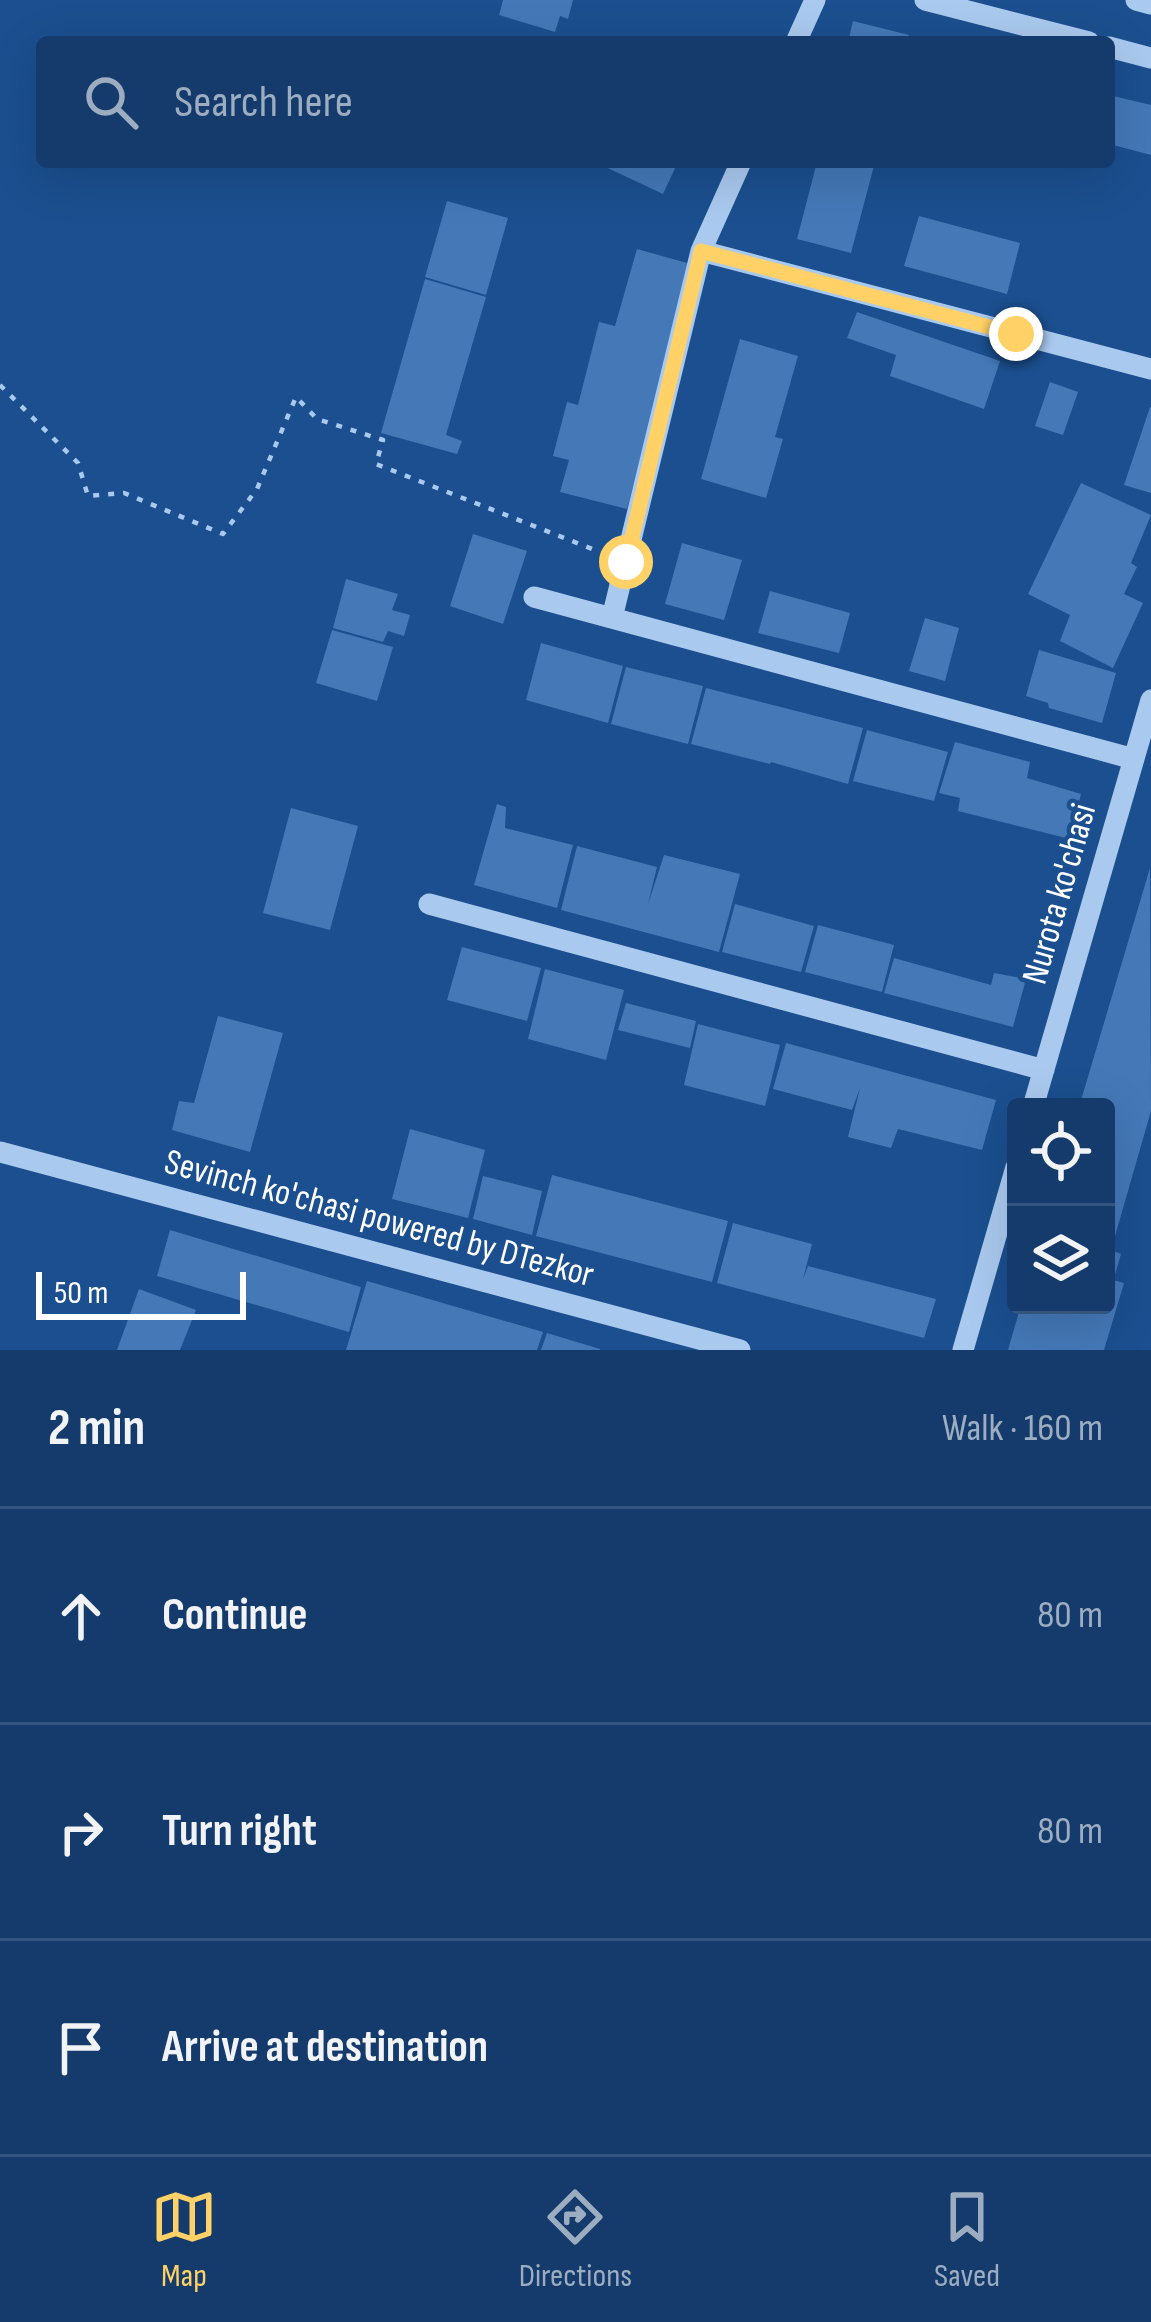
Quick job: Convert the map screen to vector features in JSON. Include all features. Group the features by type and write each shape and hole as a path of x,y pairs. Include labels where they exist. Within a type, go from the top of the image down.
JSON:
{"street":[{"path":"799,36 815,0"},
{"path":"926,0 1066,36"},
{"path":"1136,0 1151,4"},
{"path":"1115,49 1151,58"},
{"path":"612,618 701,251 738,168"},
{"path":"701,251 1151,369"},
{"path":"534,597 1134,759"},
{"name":"Nurota ko'chasi","path":"1036,1098 1151,700"},
{"path":"428,904 1044,1070"},
{"name":"Sevinch ko'chasi powered by DTezkor","path":"0,1152 740,1350"},
{"path":"963,1350 1007,1198"}],"path":[{"path":"0,385 78,463 88,496 124,493 224,534 256,489 296,397 317,419 383,440 376,464 626,562"}],"building":[{"path":"503,0 573,0 568,19 560,16 555,32 499,15"},
{"path":"853,21 909,35 909,36 849,36"},
{"path":"1115,96 1151,105 1151,155 1115,146"},
{"path":"608,168 675,168 663,194"},
{"path":"815,168 873,168 851,253 797,239"},
{"path":"447,201 508,218 486,295 425,277"},
{"path":"919,216 1020,243 1007,294 904,266"},
{"path":"637,249 705,268 650,424 627,509 560,492 569,460 553,456 567,402 578,405 599,322 615,326"},
{"path":"425,279 486,297 446,435 462,441 457,454 381,433"},
{"path":"857,312 1000,361 984,409 890,376 896,355 847,338"},
{"path":"740,339 798,356 775,437 783,439 766,498 701,479"},
{"path":"1050,382 1078,392 1063,435 1035,426"},
{"path":"1151,407 1151,493 1124,485"},
{"path":"1081,483 1151,515 1124,594 1143,603 1113,668 1060,641 1070,615 1028,594"},
{"path":"473,534 527,551 503,624 450,606"},
{"path":"682,543 742,560 724,620 665,604"},
{"path":"346,579 398,594 392,610 410,615 404,636 388,631 383,642 333,628"},
{"path":"770,591 850,613 839,653 758,633"},
{"path":"925,618 959,628 945,681 909,671"},
{"path":"332,630 393,647 377,701 316,683"},
{"path":"541,643 623,666 608,723 526,700"},
{"path":"1039,650 1116,673 1102,723 1049,708 1048,703 1026,696"},
{"path":"626,667 703,686 688,744 611,724"},
{"path":"706,688 863,728 848,784 691,744"},
{"path":"867,730 948,752 934,801 853,781"},
{"path":"955,742 1030,762 1027,778 1081,794 1070,839 958,811 960,798 939,793"},
{"path":"497,804 506,807 505,828 573,845 557,908 474,885"},
{"path":"291,808 358,826 330,930 263,913"},
{"path":"577,846 657,867 648,904 664,855 740,874 719,952 561,910"},
{"path":"1150,868 1151,1111 1115,1236 1115,1098 1082,1098"},
{"path":"735,904 814,926 801,972 722,952"},
{"path":"818,925 894,945 882,992 805,972"},
{"path":"462,947 541,968 527,1021 447,1000"},
{"path":"894,958 991,985 994,973 1026,979 1013,1027 884,993"},
{"path":"545,969 624,990 606,1060 528,1039"},
{"path":"626,1003 696,1021 690,1048 618,1030"},
{"path":"218,1016 283,1033 250,1152 172,1130 179,1101 194,1103"},
{"path":"698,1024 780,1045 765,1106 684,1085"},
{"path":"786,1043 996,1100 982,1150 898,1129 891,1148 848,1137 860,1088 852,1110 773,1089"},
{"path":"410,1129 485,1150 468,1218 392,1199"},
{"path":"552,1175 728,1221 712,1282 536,1236"},
{"path":"483,1176 542,1191 532,1235 473,1219"},
{"path":"733,1223 812,1244 803,1279 808,1266 936,1299 924,1338 717,1283"},
{"path":"170,1230 361,1287 349,1332 157,1276"},
{"path":"1115,1280 1124,1283 1115,1313"},
{"path":"367,1281 543,1332 537,1350 346,1350"},
{"path":"139,1289 196,1310 180,1350 117,1350"},
{"path":"1018,1314 1115,1314 1104,1350 1008,1350"},
{"path":"547,1333 600,1349 600,1350 541,1350"}],"route":[{"path":"626,562 701,251 1016,334"}]}
